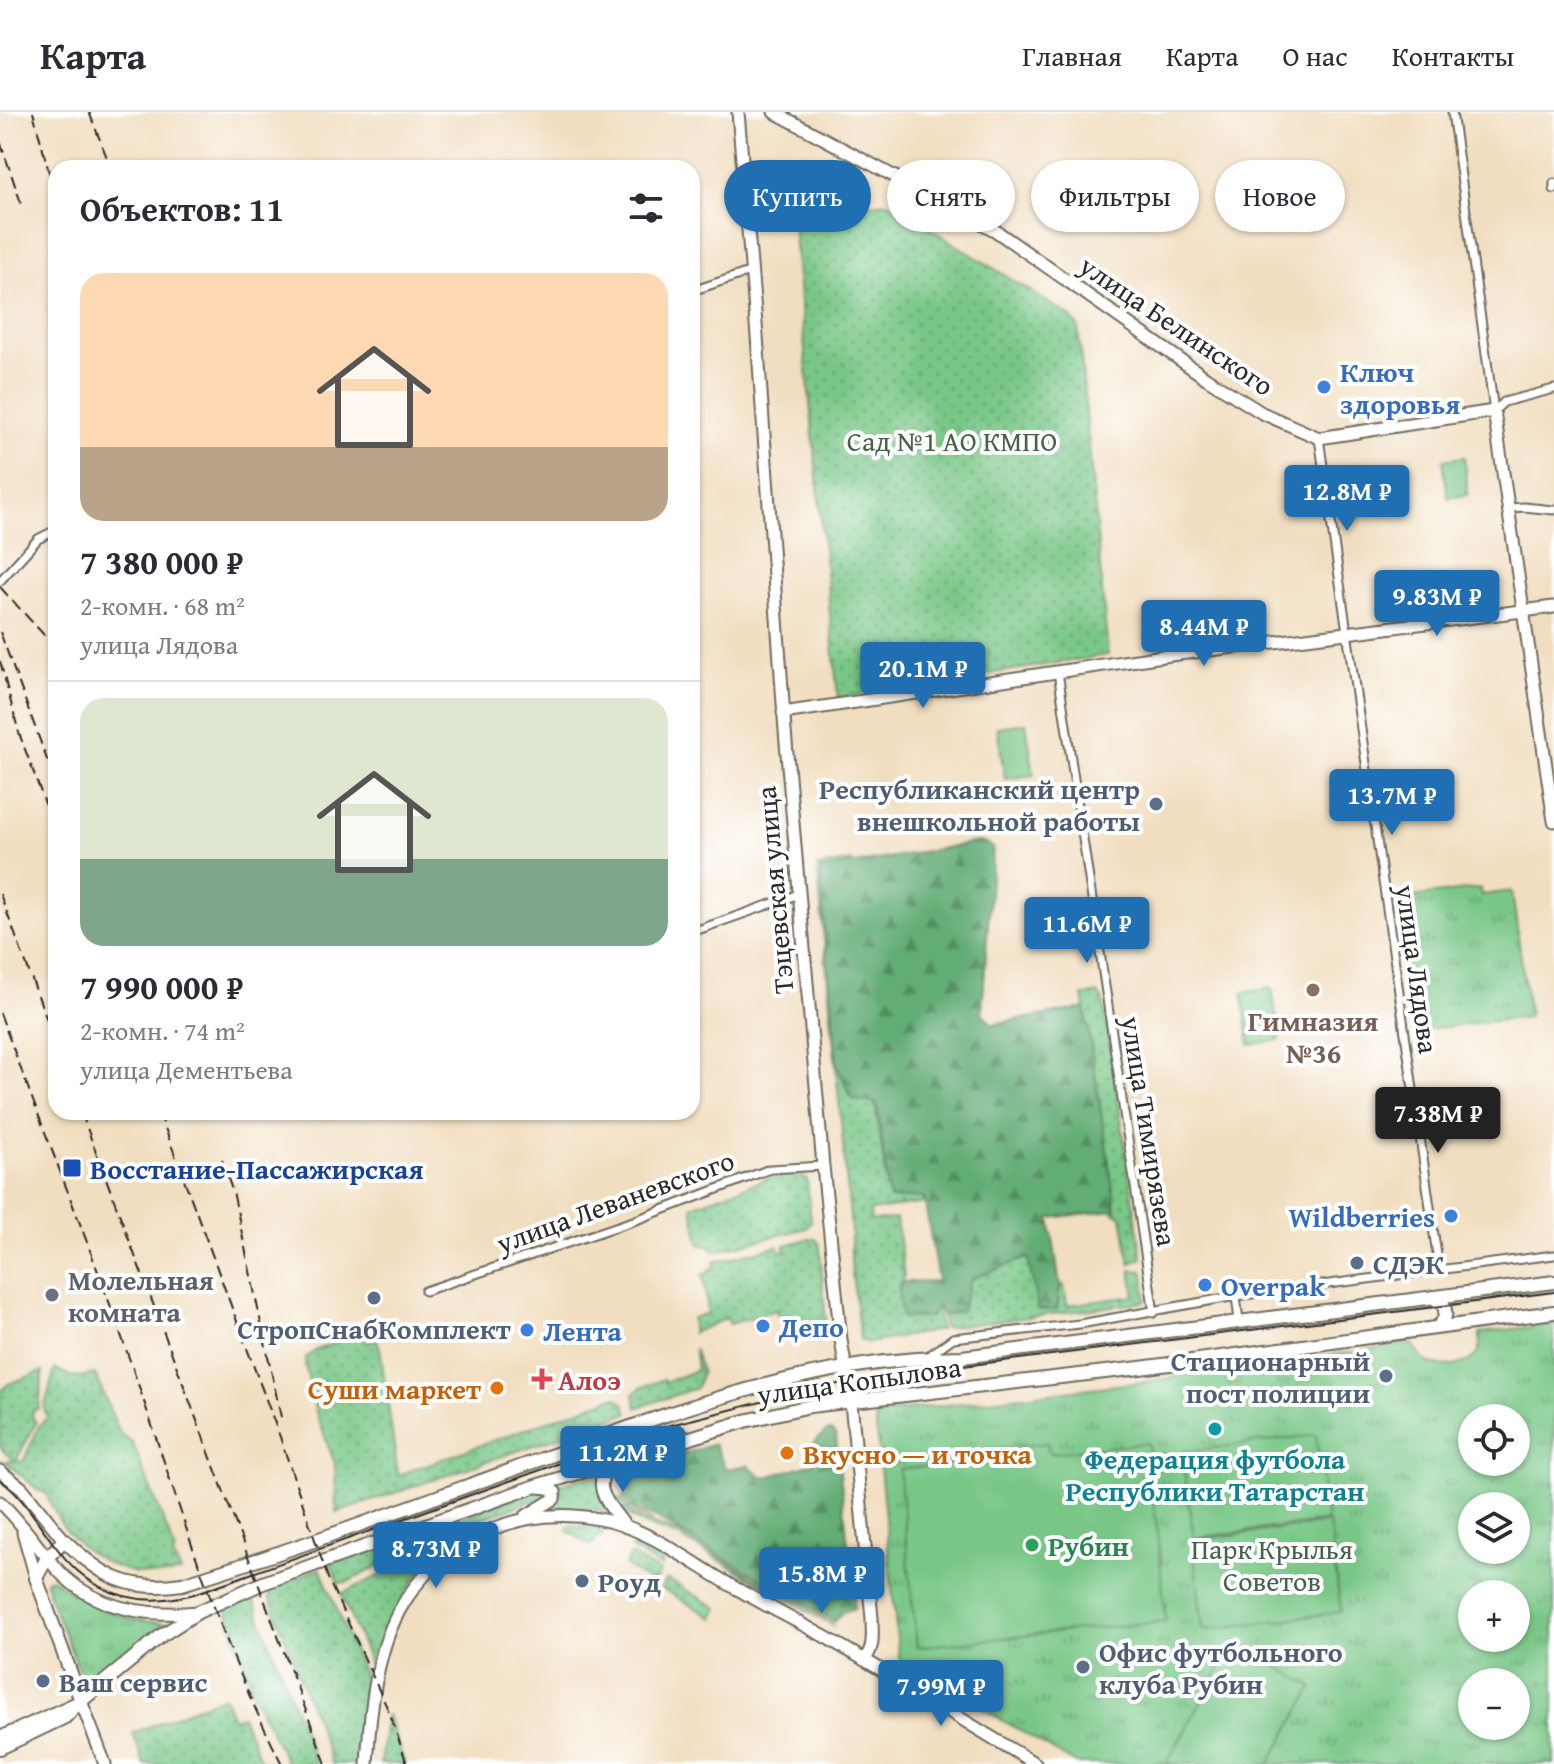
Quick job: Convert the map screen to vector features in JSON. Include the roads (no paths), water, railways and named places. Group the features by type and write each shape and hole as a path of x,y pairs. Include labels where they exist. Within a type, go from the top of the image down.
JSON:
{"main road":[{"name":"Тэцевская улица","path":"738,112 783,713 823,1166 851,1402 872,1618 873,1643 871,1652 864,1660"},
{"name":"улица Белинского","path":"774,112 996,231 1206,378 1262,413 1319,438"},
{"path":"1319,438 1494,411 1554,821"},
{"path":"783,713 1346,632 1554,607"},
{"name":"улица Копылова","path":"64,1540 102,1573 134,1586 182,1584 345,1530 715,1397 845,1367 926,1357 962,1357 1554,1282"},
{"path":"1428,1297 1438,1300 1446,1313 1442,1323 1433,1329"},
{"name":"улица Копылова","path":"81,1701 162,1635 198,1612 263,1583 533,1487 754,1418 810,1406 1153,1366 1554,1312"},
{"path":"617,1459 604,1470 600,1483 606,1499 627,1527"},
{"path":"0,1471 22,1488 64,1540 47,1558 36,1578"},
{"path":"515,1522 554,1499 552,1489 533,1487"},
{"path":"0,1502 71,1584 113,1605 138,1612 198,1612"},
{"path":"367,1764 378,1675 398,1613 431,1568 474,1537 534,1517 561,1515 602,1519 660,1543 864,1660 1036,1764"},
{"path":"22,1528 36,1578 105,1764"},
{"path":"0,1738 81,1701"},
{"path":"0,1748 65,1717 81,1701"}],"street":[{"path":"1452,112 1494,411"},
{"path":"1554,183 1554,189"},
{"path":"700,288 752,271"},
{"path":"1494,411 1504,402 1554,389"},
{"name":"улица Лядова","path":"1319,438 1439,1269"},
{"path":"1509,508 1554,510"},
{"path":"0,581 38,539 48,534"},
{"name":"улица Тимирязева","path":"1058,672 1154,1313"},
{"path":"700,929 799,894"},
{"name":"улица Леваневского","path":"425,1291 621,1226 770,1169 823,1166"},
{"name":"улица Копылова","path":"926,1357 953,1338 1154,1313 1236,1296 1554,1255"},
{"path":"1236,1296 1239,1321"}],"tram line":[{"path":"0,1480 24,1503 56,1547 84,1577 117,1594 153,1600 173,1598 194,1594 655,1429 812,1389 875,1377 1554,1292"}],"railway":[{"path":"33,112 48,168"},
{"path":"89,112 108,160"},
{"path":"0,141 22,206"},
{"path":"0,587 48,639"},
{"path":"0,632 48,762"},
{"path":"0,661 19,733 48,811"},
{"path":"0,894 48,1023"},
{"path":"0,1013 113,1312 216,1614 282,1764"},
{"path":"84,1120 326,1764"},
{"path":"162,1120 280,1437 329,1581 390,1714 407,1764"},
{"path":"222,1160 234,1196 282,1422"}],"place":[{"name":"Ключ здоровья","path":"1324,387"},
{"name":"Республиканский центр внешкольной работы","path":"1156,804"},
{"name":"Гимназия №36","path":"1313,990"},
{"name":"Восстание-Пассажирская","path":"72,1168"},
{"name":"Wildberries","path":"1451,1216"},
{"name":"СДЭК","path":"1357,1263"},
{"name":"Overpak","path":"1205,1285"},
{"name":"Молельная комната","path":"52,1295"},
{"name":"СтропСнабКомплект","path":"374,1298"},
{"name":"Депо","path":"763,1326"},
{"name":"Лента","path":"527,1330"},
{"name":"Стационарный пост полиции","path":"1386,1376"},
{"name":"Алоэ","path":"542,1379"},
{"name":"Суши маркет","path":"497,1388"},
{"name":"Федерация футбола Республики Татарстан","path":"1215,1429"},
{"name":"Вкусно — и точка","path":"787,1453"},
{"name":"Рубин","path":"1032,1545"},
{"name":"Роуд","path":"582,1581"},
{"name":"Офис футбольного клуба Рубин","path":"1083,1667"},
{"name":"Ваш сервис","path":"43,1681"}],"park label":[{"name":"Сад №1 АО КМПО","path":"952,440"},
{"name":"Парк Крылья Советов","path":"1272,1564"}]}
